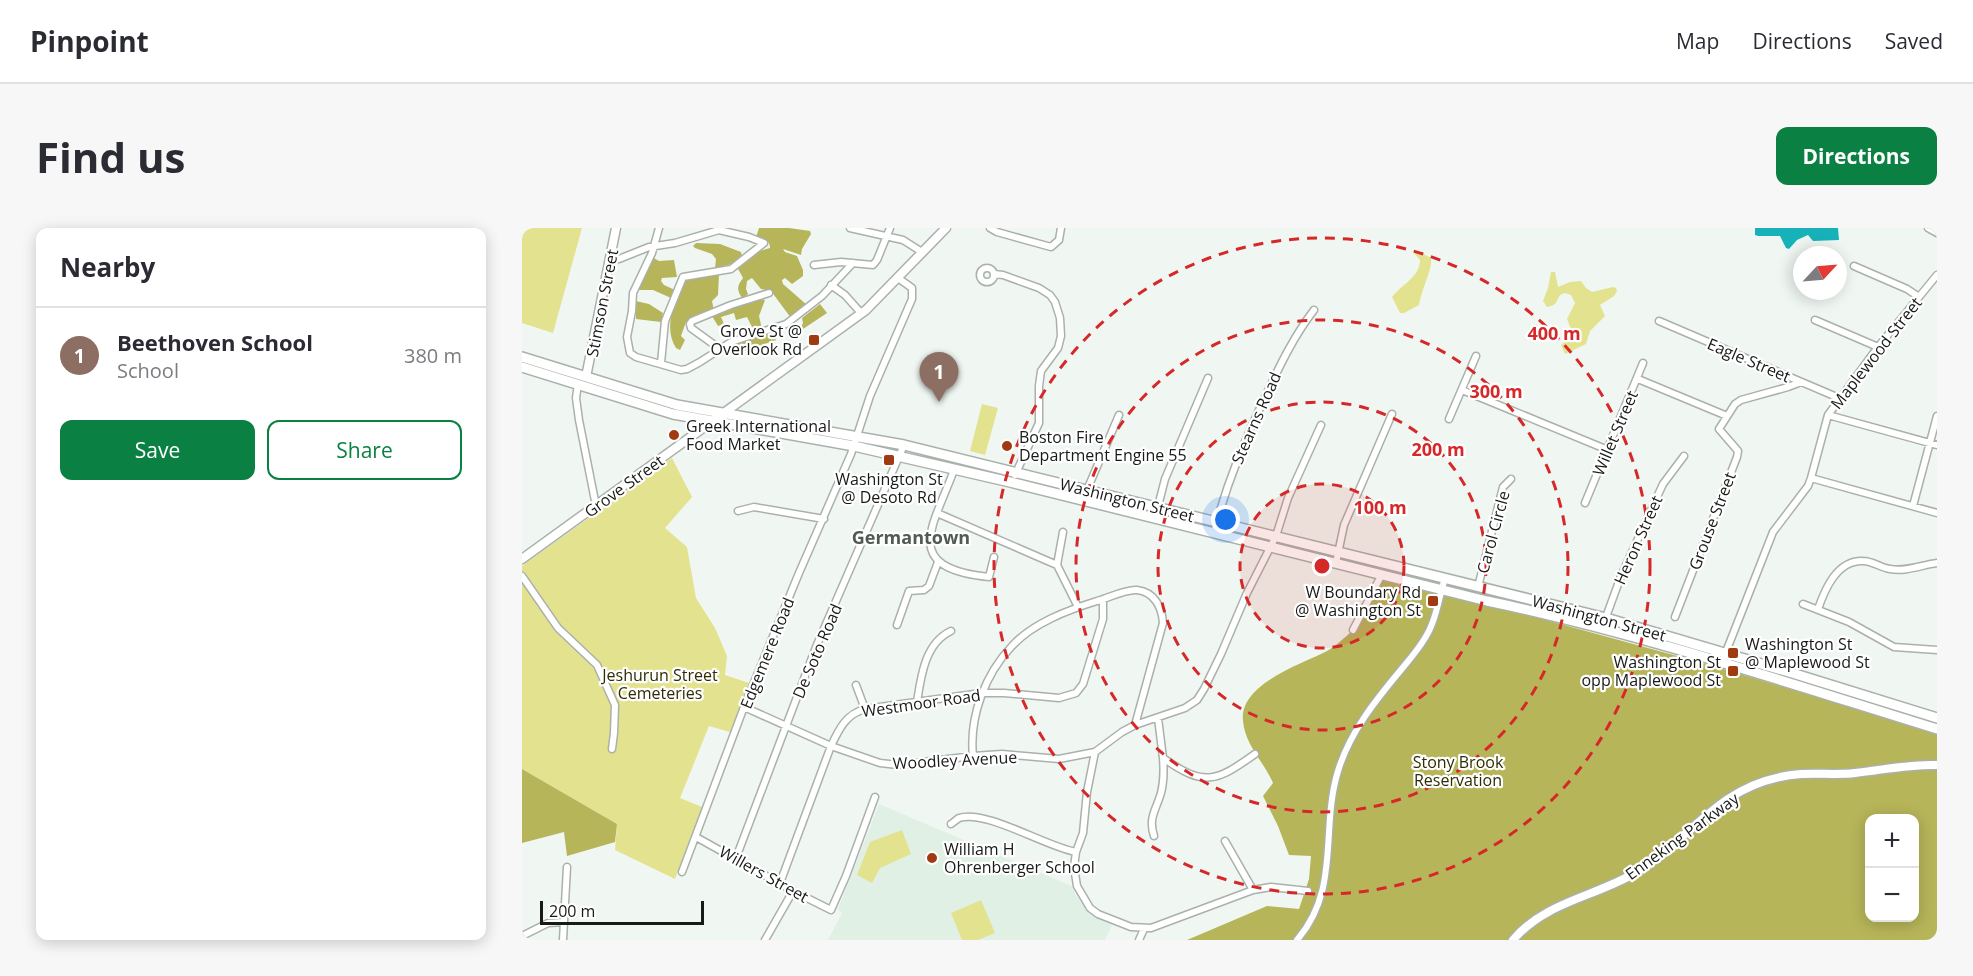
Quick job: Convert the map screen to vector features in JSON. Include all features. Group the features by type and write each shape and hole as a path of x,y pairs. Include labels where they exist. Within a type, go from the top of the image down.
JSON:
{"main road":[{"name":"Stimson Street","path":"582,381 616,228"},
{"name":"Grove Street","path":"522,559 861,313 946,228"},
{"name":"Washington Street","path":"522,357 666,412 713,422 856,442 904,445 1017,472 1276,536 1382,574 1724,658 1937,718"},
{"name":"Washington Street","path":"522,367 668,402 856,442 899,457 1270,546 1446,578 1605,618 1937,729"},
{"path":"745,398 741,407 748,418"},
{"name":"Enneking Parkway","path":"1513,940 1540,915 1636,873 1713,810 1754,785 1801,774 1833,775 1900,766 1937,765"}],"street":[{"path":"659,228 655,246 633,293 627,332 628,347 632,354 684,370 735,341 786,324 822,296 853,262"},
{"path":"694,228 706,232"},
{"path":"850,228 907,242 922,252"},
{"path":"814,265 853,262 875,264 890,228"},
{"path":"990,228 1051,247 1059,240 1061,228"},
{"path":"1928,228 1937,233"},
{"path":"610,259 619,259 655,246 722,230 764,243 731,268 683,277 665,321 661,363"},
{"path":"1854,266 1907,289 1919,297"},
{"path":"994,274 1039,288 1050,295 1060,318 1061,336 1058,348 1041,371 1039,423 1012,483"},
{"name":"Maplewood Street","path":"1724,658 1773,532 1808,486 1828,415 1878,347 1937,275"},
{"name":"Edgemere Road","path":"682,872 744,707 856,442 870,396 913,297 912,288 898,278"},
{"path":"831,285 861,313"},
{"path":"720,349 691,328 690,324 694,320 731,305 769,294"},
{"name":"Stearns Road","path":"1214,533 1226,486 1258,411 1294,338 1314,310"},
{"path":"1815,320 1878,347"},
{"name":"Eagle Street","path":"1659,321 1839,398"},
{"path":"1449,419 1476,356"},
{"name":"Willet Street","path":"1585,503 1644,363"},
{"path":"1155,518 1165,479 1208,378"},
{"path":"1638,379 1727,416 1735,404 1741,400 1801,382"},
{"name":"Stimson Street","path":"582,381 576,398 596,506"},
{"path":"1462,390 1608,450"},
{"path":"1337,558 1344,525 1392,414"},
{"path":"1084,501 1119,415"},
{"path":"1828,415 1937,445"},
{"name":"Grouse Street","path":"1675,617 1737,457 1738,451 1719,429 1727,416"},
{"path":"1913,506 1937,416"},
{"name":"Woodley Avenue","path":"744,707 831,746 880,763 898,765 1002,754 1059,759 1095,752 1135,725 1185,708 1197,700 1276,536 1288,498 1321,425"},
{"name":"De Soto Road","path":"736,858 788,726 816,647 904,445"},
{"name":"Heron Street","path":"1602,628 1621,576 1663,484 1684,456"},
{"path":"954,470 931,528 930,540 933,554 938,562 949,569 989,577 994,557"},
{"name":"Carol Circle","path":"1478,587 1503,487 1511,478"},
{"path":"1811,478 1937,513"},
{"path":"738,511 754,507 824,519"},
{"path":"937,513 1056,565 1078,607"},
{"path":"1056,565 1063,532"},
{"path":"897,625 909,591 924,590 929,585 938,562"},
{"path":"1818,609 1825,590 1846,564 1870,562 1900,570 1937,563"},
{"path":"1353,630 1382,574"},
{"path":"522,576 558,628 597,665 615,705 612,749"},
{"path":"1297,940 1305,931 1323,892 1327,877 1329,815 1333,790 1343,758 1362,718 1427,636 1446,578"},
{"path":"973,756 971,741 974,717 982,693 996,666 1012,645 1048,621 1078,607 1136,590 1149,594 1159,603 1163,623 1135,725"},
{"name":"Westmoor Road","path":"780,883 831,746 840,726 856,711 982,693 1059,698 1076,693 1083,684 1103,619 1102,600"},
{"path":"1803,604 1850,622 1894,647 1937,650"},
{"path":"918,702 924,667 941,636 951,631"},
{"path":"856,685 865,709"},
{"path":"1154,836 1150,824 1163,783 1163,758 1158,718"},
{"path":"1095,752 1087,792 1083,833 1076,852 1074,867 1077,886 1090,908 1115,921 1144,929 1170,923 1253,890 1271,887 1308,891"},
{"path":"1163,758 1179,770 1196,777 1210,778 1224,774 1256,754"},
{"name":"Willers Street","path":"696,837 831,910 875,797"},
{"path":"951,824 959,818 985,819 1061,849 1076,852"},
{"path":"1225,841 1253,890"},
{"path":"563,940 567,867"},
{"path":"765,940 793,891"},
{"path":"522,936 548,923 564,922"},
{"path":"1138,940 1144,929"}],"shaded area":[{"name":"William H Ohrenberger School","path":"879,804 1072,886 1085,907 1112,925 1105,940 828,940 842,913 838,909"}],"green space":[{"path":"522,228 582,228 553,333 522,323"},
{"path":"759,228 810,231 811,234 801,255 783,249 797,256 803,270 803,276 792,284 785,278 782,280 783,284 807,305 791,318 771,291 761,289 752,278 747,281 748,294 743,299 738,291 743,278 737,267 756,252 770,248 767,241 756,237"},
{"path":"696,243 720,244 741,252 742,256 732,264 715,268 716,259 712,254 695,248 693,246"},
{"path":"1418,251 1431,258 1429,274 1419,305 1400,313 1392,297 1417,271 1420,260 1414,253"},
{"path":"652,257 659,261 674,260 677,277 662,278 661,281 675,290 671,298 653,290 638,290"},
{"path":"1551,272 1555,272 1558,287 1570,282 1581,281 1592,292 1613,287 1617,291 1614,296 1600,305 1605,316 1590,331 1586,344 1565,354 1561,345 1573,334 1567,319 1575,303 1571,295 1565,293 1560,295 1554,304 1547,307 1543,301"},
{"path":"719,274 718,295 712,301 714,311 686,322 681,336 685,340 680,350 676,348 670,332 670,323 674,305 685,281"},
{"path":"758,299 765,300 759,316 762,329 754,331 747,317 736,320 734,313 721,317 724,324 718,326 712,316"},
{"path":"636,301 649,304 663,313 661,322 636,319"},
{"path":"820,304 827,313 797,333 795,329 801,327 802,318"},
{"path":"773,332 776,340 737,354 732,345"},
{"path":"982,404 998,408 985,455 970,451"},
{"name":"Jeshurun Street Cemeteries","path":"672,458 692,497 665,528 687,547 696,598 715,628 727,656 725,675 749,683 730,732 709,726 680,798 702,807 675,879 615,850 617,824 522,769 522,581 557,632 596,670 599,661 562,629 522,572 522,566"},
{"name":"Stony Brook Reservation","path":"1382,575 1710,665 1937,733 1937,940 1187,940 1267,906 1299,909 1309,879 1311,856 1289,855 1263,796 1273,783 1247,738 1243,721 1244,708 1251,696 1274,677 1340,642 1357,625"},
{"path":"522,769 617,824 615,842 567,856 564,832 522,843"},
{"path":"902,830 911,854 880,868 872,883 857,875 870,842"},
{"path":"981,900 995,933 978,940 962,940 951,913"}],"water":[{"path":"1755,228 1838,228 1839,240 1813,241 1808,235 1797,240 1789,249 1786,248 1780,236 1758,236 1755,235"}],"place":[{"name":"Grove St @ Overlook Rd","path":"814,340"},
{"name":"Beethoven School","path":"939,402"},
{"name":"Greek International Food Market","path":"674,435"},
{"name":"Boston Fire Department Engine 55","path":"1007,446"},
{"name":"Washington St @ Desoto Rd","path":"889,460"},
{"name":"W Boundary Rd @ Washington St","path":"1433,601"},
{"name":"Washington St @ Maplewood St","path":"1733,653"},
{"name":"Washington St opp Maplewood St","path":"1733,671"},
{"name":"William H Ohrenberger School","path":"932,858"}],"district":[{"name":"Germantown","path":"911,537"}]}
